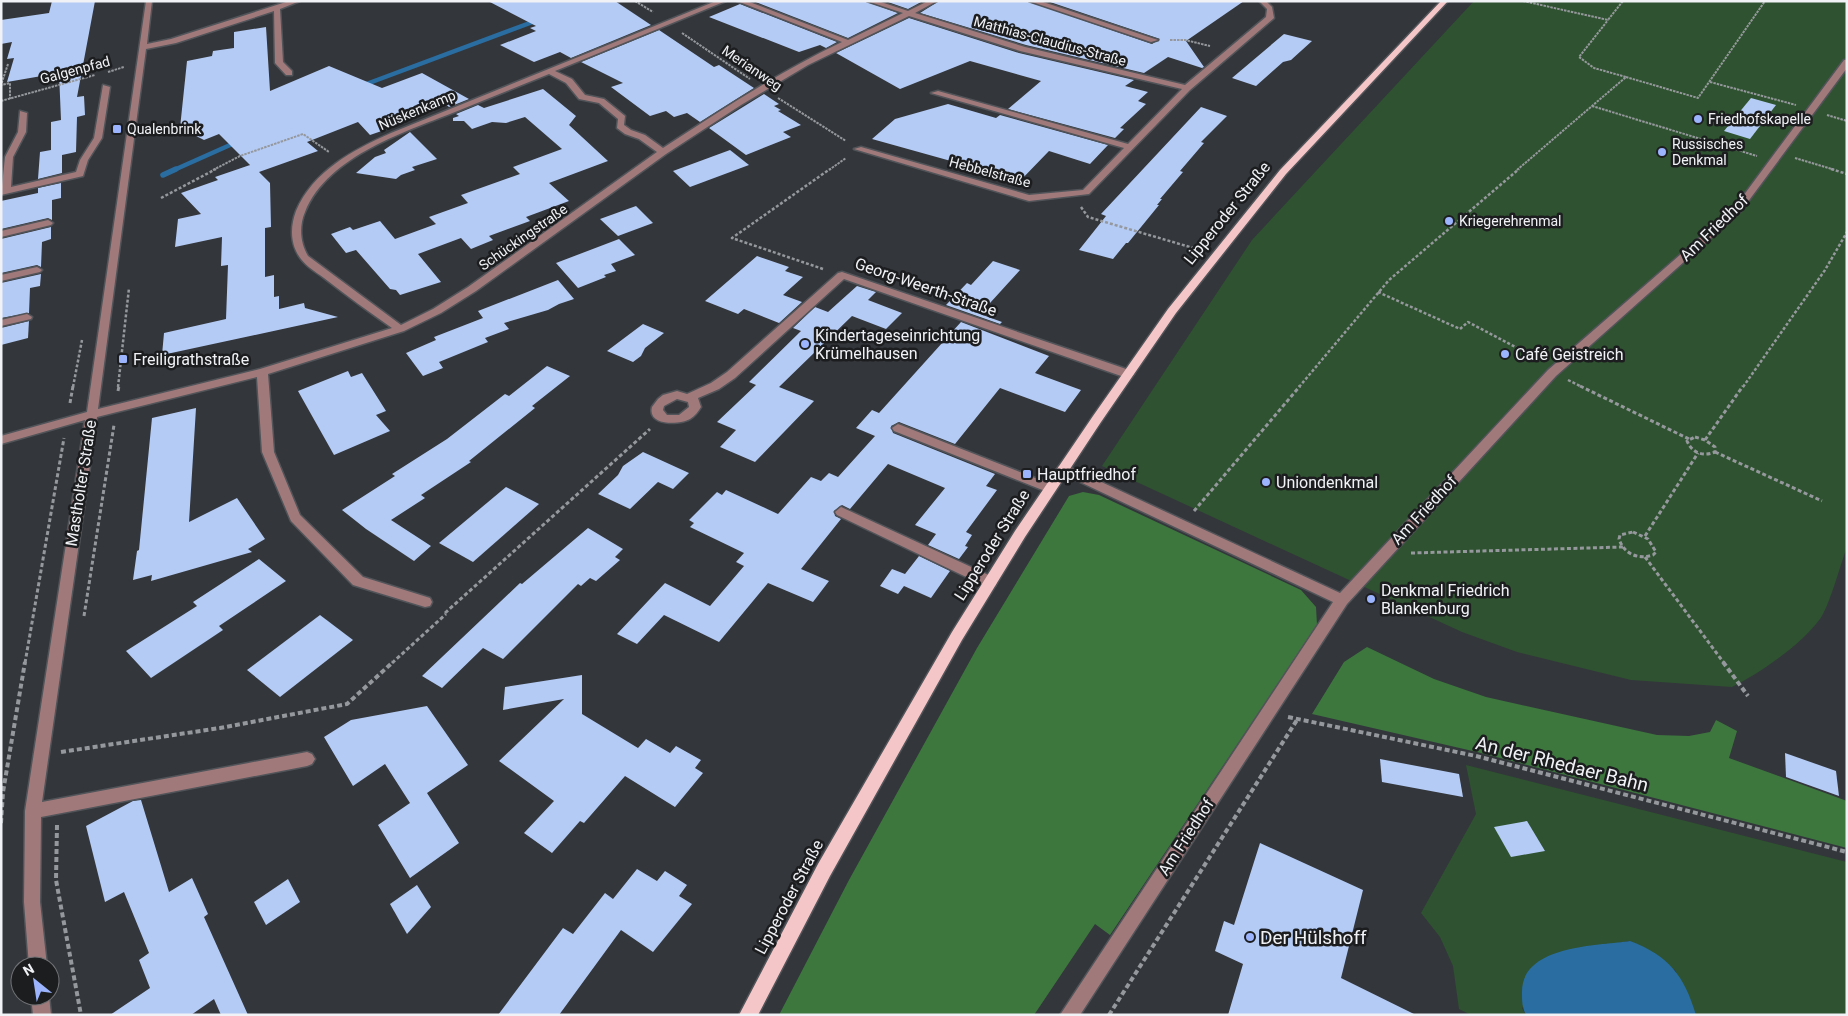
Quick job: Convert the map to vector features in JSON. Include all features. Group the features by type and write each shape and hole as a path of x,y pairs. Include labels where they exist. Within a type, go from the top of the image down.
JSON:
{"main road":[{"name":"Lipperoder Straße","path":"748,1015 824,870 990,582 1062,469 1172,311 1283,172 1445,1"}],"street":[{"name":"Mastholter Straße","path":"37,956 32,902 33,811 92,414 148,1"},
{"path":"143,47 173,41 297,1"},
{"name":"Nüskenkamp","path":"400,329 340,286 304,257 295,232 303,201 318,182 376,142 723,1"},
{"path":"740,1 848,42"},
{"path":"870,1 908,14"},
{"name":"Schückingstraße","path":"92,414 262,372 400,329 437,311 472,290 663,152 763,88 805,63 934,1"},
{"path":"1032,1 1154,40"},
{"name":"Hebbelstraße","path":"858,149 1029,198 1086,192 1187,88 1270,18 1270,8 1262,1"},
{"path":"277,8 279,63 289,73"},
{"name":"Matthias-Claudius-Straße","path":"908,14 1023,50 1187,88"},
{"name":"Am Friedhof","path":"1069,1015 1342,600 1554,370 1738,210 1847,62"},
{"path":"551,72 569,80 582,97 601,101 622,118 620,126 628,132 642,137 663,152"},
{"path":"23,113 22,132 9,157 3,191 80,174 84,160 98,138 106,87"},
{"path":"935,94 1128,147"},
{"path":"1,234 48,223"},
{"path":"1,278 37,270"},
{"name":"Georg-Weerth-Straße","path":"663,418 658,411 661,402 671,396 689,397 714,386 731,375 842,275 1128,374"},
{"path":"1,324 27,317"},
{"path":"262,372 268,452 295,518 358,581 425,602"},
{"path":"663,418 680,419 690,414 695,407 695,403 689,397"},
{"path":"1,440 92,414"},
{"path":"898,428 1049,488"},
{"path":"1062,469 1342,600"},
{"path":"841,512 990,582"},
{"path":"33,811 307,759"}],"path":[{"name":"Merianweg","path":"635,1 763,88 858,149"},
{"path":"1523,1 1608,20"},
{"path":"1623,1 1579,57 1584,64 1595,69 1698,98 1765,1"},
{"path":"1154,40 1185,40 1230,51"},
{"name":"Galgenpfad","path":"1,101 141,62"},
{"path":"8,64 1,84 10,83 10,99"},
{"path":"1184,525 1389,280 1626,78"},
{"path":"1710,82 1813,110"},
{"path":"1592,106 1777,157 1847,174"},
{"path":"161,198 240,156 303,134 344,163"},
{"path":"842,275 732,238 858,149"},
{"path":"1070,194 1088,217 1218,255"},
{"path":"1705,440 1825,270 1847,232"},
{"path":"84,618 117,408 130,282"},
{"path":"1378,292 1460,329 1468,322 1509,342 1554,370 1689,439 1696,437 1705,440 1715,447 1715,452"},
{"path":"40,755 220,728 347,704 632,443 663,418"},
{"path":"1689,439 1690,447 1698,453 1706,455 1715,452 1822,501"},
{"path":"1645,536 1698,453"},
{"path":"1633,532 1645,536 1654,544 1656,552 1645,557 1633,554 1623,547 1619,539 1623,533 1633,532"},
{"path":"1394,543 1412,554 1623,547"},
{"path":"1645,557 1748,696"},
{"path":"425,602 446,614"},
{"name":"An der Rhedaer Bahn","path":"1269,711 1297,720 1476,756 1847,852"},
{"path":"1109,1015 1297,720"},
{"path":"62,761 64,742"},
{"path":"57,807 56,880 77,1000 82,1015"}],"green space":[{"path":"1474,1 1847,1 1847,547 1827,605 1812,629 1779,658 1732,687 1631,680 1517,652 1462,632 1102,466 1252,240"},
{"path":"1083,492 1099,495 1301,590 1316,607 1317,625 1110,935 1095,924 1034,1015 779,1015 849,880 977,648 1069,496"},
{"path":"1367,647 1434,679 1486,697 1657,735 1689,736 1710,732 1716,720 1737,731 1729,758 1847,801 1847,848 1477,752 1312,714 1344,662"},
{"path":"1466,765 1847,862 1847,1015 1696,1015 1675,970 1630,941 1603,945 1522,1008 1526,1015 1471,1015 1459,1009 1453,966 1440,937 1421,913 1476,814"}],"water":[{"path":"1630,941 1665,960 1680,978 1696,1015 1526,1015 1522,1004 1522,992 1525,977 1534,965 1547,957 1564,951"}],"building":[{"path":"52,1 95,1 77,97 84,96 85,115 77,117 76,152 62,155 62,173 38,179 40,152 51,150 51,122 61,120 59,73 7,82 14,58 7,59 12,42 1,44 1,20 49,13"},
{"path":"488,1 615,1 651,25 571,58 560,52 534,62 500,45 536,31 530,28 536,26"},
{"path":"753,1 865,1 898,13 848,38"},
{"path":"885,1 923,1 908,9"},
{"path":"939,1 1027,1 1152,44 1160,39 1047,1 1244,1 1186,41 1204,67 1168,57 1144,73 1026,45 920,13"},
{"path":"740,4 837,42 826,48 820,45 799,52 709,17"},
{"path":"909,18 1019,53 1134,80 1125,86 1148,92 1138,101 1146,104 1120,128 1124,129 1115,138 1008,109 1041,81 970,61 900,89 836,53"},
{"path":"266,27 270,91 329,66 382,88 422,73 469,99 449,107 442,101 397,118 402,124 370,135 358,122 307,142 318,151 259,172 270,183 271,227 265,228 265,277 274,275 274,297 279,296 279,309 304,303 305,308 338,317 162,355 164,333 226,319 228,265 221,266 222,237 175,247 178,219 201,214 181,193 218,180 215,177 250,165 219,134 204,140 180,128 187,61 212,56 213,51 234,48 234,32"},
{"path":"659,30 714,67 719,65 754,88 700,122 687,113 674,117 666,111 650,116 611,87 623,83 581,62"},
{"path":"1284,34 1312,41 1291,60 1283,62 1256,86 1232,78"},
{"path":"543,89 576,116 569,125 608,161 549,183 569,201 526,217 530,221 489,236 493,240 471,249 461,238 418,254 441,282 400,295 396,290 390,289 356,250 346,253 331,234 350,227 353,230 380,221 395,239 436,224 429,217 468,203 461,195 520,174 513,167 562,149 525,117 506,123 492,122 472,129 464,121 453,121 453,118 459,116 456,114 478,105 484,108"},
{"path":"764,94 779,104 774,106 781,110 778,111 801,125 783,132 791,137 746,155 709,128"},
{"path":"1751,98 1776,105 1750,139 1724,131"},
{"path":"948,104 996,118 1000,115 1108,145 1090,164 1049,151 1017,184 954,166 958,163 872,139 895,119"},
{"path":"1201,107 1227,116 1201,142 1204,143 1180,171 1183,172 1160,199 1162,199 1157,205 1159,205 1128,243 1113,259 1079,250 1106,216 1101,214"},
{"path":"410,132 437,159 412,167 415,170 396,179 356,173 375,157 386,153 384,150"},
{"path":"730,150 749,165 690,187 673,171"},
{"path":"61,183 61,198 52,200 52,220 48,218 1,229 1,201 38,193 38,188"},
{"path":"636,206 653,223 618,236 600,219"},
{"path":"51,227 51,239 42,242 41,267 37,265 1,273 1,239"},
{"path":"619,239 635,255 611,264 616,271 604,275 606,277 578,288 556,263"},
{"path":"757,256 789,267 785,271 803,277 783,295 802,302 779,323 744,309 738,314 705,301"},
{"path":"993,261 1020,270 980,314 1002,322 1000,324 946,305 967,283 971,285"},
{"path":"41,274 40,286 30,288 29,313 1,318 1,283"},
{"path":"558,280 574,299 548,310 504,323 509,329 485,338 488,342 439,362 443,368 423,376 406,353 436,340 434,337 483,318 478,311"},
{"path":"857,286 876,292 868,300 902,313 886,329 852,316 779,387 814,401 755,462 720,447 736,430 717,422 756,385 749,382 801,331 793,328 815,307 828,312"},
{"path":"29,321 28,338 1,345 1,328"},
{"path":"961,322 1049,356 1035,373 1081,390 1065,412 1000,388 955,444 899,422 891,426 893,433 995,474 986,486 997,490 966,532 972,535 965,546 968,547 959,559 928,545 936,534 915,525 945,488 888,464 850,509 842,505 834,511 835,516 841,519 801,569 829,581 813,602 768,583 719,642 664,615 637,644 617,634 665,583 710,606 744,566 736,562 744,553 690,527 694,523 689,520 717,492 722,495 726,490 778,514 811,477 821,481 829,473 838,477 875,436 856,428 872,410 879,413"},
{"path":"643,324 664,333 645,348 641,356 633,362 607,351"},
{"path":"547,366 570,376 532,406 535,408 469,461 471,462 421,495 425,498 391,520 431,546 414,561 366,529 342,510 395,476 392,474 447,439 505,394 509,396"},
{"path":"348,371 351,377 362,373 386,411 376,415 390,431 334,455 298,391"},
{"path":"196,408 189,522 237,498 265,539 248,549 252,552 151,581 152,575 133,580 137,551 139,550 152,418"},
{"path":"643,452 689,473 673,489 658,482 630,509 598,494 618,475 623,466"},
{"path":"506,487 539,504 473,562 439,543"},
{"path":"588,528 623,549 615,557 620,560 596,581 590,578 581,586 578,584 503,659 483,648 442,688 422,676 520,583 522,584"},
{"path":"919,556 950,571 931,598 904,586 898,594 880,586 892,569 905,574"},
{"path":"259,559 286,581 219,626 223,630 151,678 126,651 197,606 193,602"},
{"path":"320,615 353,640 280,697 247,670"},
{"path":"582,675 582,714 638,748 646,739 670,753 676,746 701,760 695,768 703,773 675,807 625,776 584,823 580,821 552,853 524,833 554,801 499,761 564,699 503,710 505,687"},
{"path":"427,706 468,765 427,793 459,843 410,878 378,825 410,803 385,764 353,786 324,737 351,720"},
{"path":"1785,753 1836,771 1839,796 1786,777"},
{"path":"1380,759 1459,774 1463,797 1382,782"},
{"path":"141,800 169,892 192,878 208,914 204,917 248,1015 221,1015 214,999 191,1015 110,1015 150,988 139,960 149,953 124,892 105,902 86,826 133,801"},
{"path":"1527,821 1545,851 1511,857 1494,827"},
{"name":"Der Hülshoff","path":"1260,843 1363,890 1341,978 1416,1015 1228,1015 1243,964 1215,951 1224,921 1234,925"},
{"path":"637,869 657,881 665,871 687,885 679,896 692,904 653,952 621,930 559,1015 498,1015 563,928 573,934 605,893 613,899"},
{"path":"288,879 300,902 266,925 254,902"},
{"path":"417,885 431,907 407,934 390,904"}],"waterway":[{"path":"361,86 538,20"},
{"path":"174,170 239,141"},
{"path":"163,175 176,169"}],"place":[{"name":"Friedhofskapelle","path":"1698,119"},
{"name":"Qualenbrink","path":"117,129"},
{"name":"Russisches Denkmal","path":"1662,152"},
{"name":"Kriegerehrenmal","path":"1449,221"},
{"name":"Kindertageseinrichtung Krümelhausen","path":"805,344"},
{"name":"Café Geistreich","path":"1505,354"},
{"name":"Freiligrathstraße","path":"123,359"},
{"name":"Hauptfriedhof","path":"1027,474"},
{"name":"Uniondenkmal","path":"1266,482"},
{"name":"Denkmal Friedrich Blankenburg","path":"1371,599"},
{"name":"Der Hülshoff","path":"1250,937"}]}
